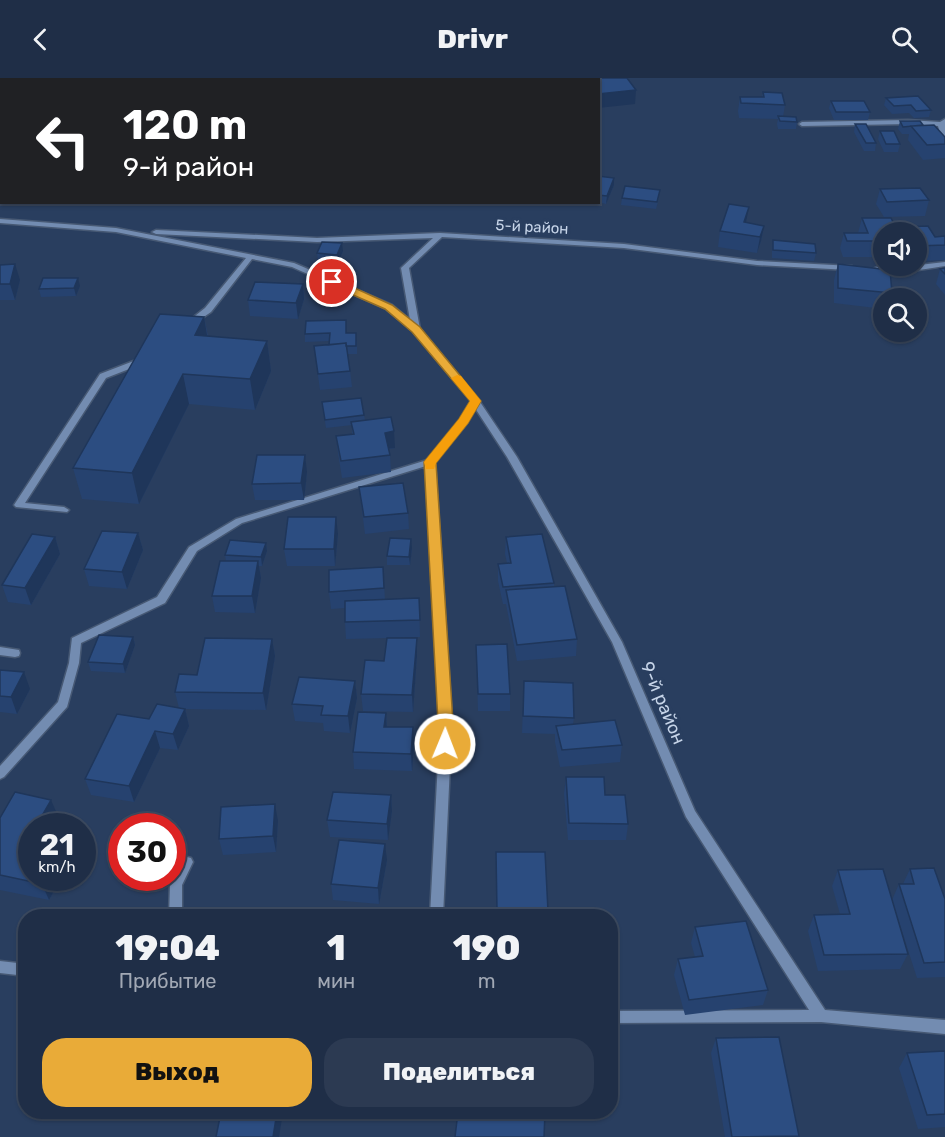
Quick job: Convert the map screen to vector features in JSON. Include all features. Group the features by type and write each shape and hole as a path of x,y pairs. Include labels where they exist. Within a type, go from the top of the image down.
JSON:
{"street":[{"path":"802,124 944,123 945,141"},
{"name":"5-й район","path":"0,221 117,230 317,240 440,235 624,246 757,263 859,268"},
{"name":"5-й район","path":"117,230 251,256"},
{"path":"416,329 405,268 440,235"},
{"path":"183,330 208,310 251,256"},
{"name":"9-й район","path":"251,256 294,265 389,307 416,329 475,401 512,457 617,642 690,813 821,1016"},
{"path":"870,269 893,270 945,264"},
{"path":"64,510 19,505 103,376 150,357"},
{"path":"0,774 63,704 74,663 76,641 161,600 193,549 239,522 430,462 464,421 475,401"},
{"path":"430,462 446,722 437,909"},
{"path":"0,651 15,653"},
{"path":"175,909 176,885 187,862"},
{"path":"0,967 18,969"},
{"path":"618,1017 821,1016 945,1027"}],"building":[{"path":"600,78 627,78 636,90 600,94"},
{"path":"763,92 782,93 785,105 741,103 740,97 764,97"},
{"path":"918,96 931,110 916,111 911,105 894,106 886,98"},
{"path":"831,101 864,101 870,112 836,112"},
{"path":"778,116 796,117 797,122 780,121"},
{"path":"900,121 920,121 923,125 903,127"},
{"path":"855,124 866,124 876,143 866,143"},
{"path":"934,125 945,137 945,144 927,145 911,126"},
{"path":"880,131 894,131 900,144 886,144"},
{"path":"600,176 614,178 607,196 600,195"},
{"path":"625,186 660,190 657,202 622,198"},
{"path":"920,188 929,200 887,202 880,189"},
{"path":"729,204 749,207 744,222 764,226 760,237 720,231"},
{"path":"862,218 891,218 893,222 873,222 873,241 847,241 844,233 868,233"},
{"path":"927,226 935,237 945,236 945,245 927,246"},
{"path":"773,240 815,244 816,253 773,250"},
{"path":"322,242 342,243 337,255 317,253"},
{"path":"15,264 10,284 0,284 0,265"},
{"path":"838,264 873,268 873,276 891,276 892,288 873,288 873,291 838,288"},
{"path":"43,278 78,278 74,288 39,289"},
{"path":"255,282 303,284 296,303 248,300"},
{"path":"160,314 204,317 195,335 267,341 250,379 183,374 132,473 73,468"},
{"path":"346,320 346,333 356,333 356,346 346,346 346,343 329,345 330,333 305,334 306,321"},
{"path":"346,343 350,371 318,374 314,346"},
{"path":"361,398 364,415 325,420 322,402"},
{"path":"391,417 394,431 385,433 390,455 341,461 336,436 354,434 351,422"},
{"path":"257,455 305,455 301,483 252,484"},
{"path":"403,483 408,513 364,517 359,487"},
{"path":"288,517 336,517 334,549 284,549"},
{"path":"102,531 138,533 122,572 84,569"},
{"path":"32,534 55,537 25,588 2,585"},
{"path":"542,534 554,583 503,587 498,564 511,563 506,537"},
{"path":"390,538 411,539 409,557 387,556"},
{"path":"230,540 266,543 261,557 225,555"},
{"path":"220,561 258,561 252,596 212,596"},
{"path":"383,567 384,588 329,592 329,570"},
{"path":"565,586 577,639 517,645 506,590"},
{"path":"419,598 420,620 345,622 345,601"},
{"path":"99,635 133,637 123,664 88,662"},
{"path":"205,638 272,639 263,693 175,692 179,674 197,675"},
{"path":"387,638 417,638 412,695 361,694 365,660 384,661"},
{"path":"507,644 510,694 478,694 476,645"},
{"path":"0,670 24,672 11,697 0,696"},
{"path":"299,677 355,681 348,716 321,715 323,706 292,704"},
{"path":"524,681 573,683 574,718 523,716"},
{"path":"157,704 185,709 173,734 155,731 129,786 85,779 117,714 149,719"},
{"path":"358,712 386,713 384,727 413,727 411,754 353,752"},
{"path":"615,720 622,745 562,750 556,726"},
{"path":"566,777 604,777 605,795 625,795 628,824 569,823"},
{"path":"15,792 51,800 44,813 18,813 18,879 0,875 0,818"},
{"path":"333,792 391,795 387,824 327,820"},
{"path":"275,804 273,836 219,839 221,807"},
{"path":"339,840 385,844 378,888 331,884"},
{"path":"496,852 545,852 548,909 497,909"},
{"path":"934,868 945,899 945,962 924,963 899,884 914,884 910,869"},
{"path":"883,869 908,954 824,955 814,915 850,914 838,870"},
{"path":"746,921 768,990 689,1000 678,959 703,956 695,927"},
{"path":"779,1037 799,1136 732,1137 716,1038"},
{"path":"945,1051 945,1114 927,1115 907,1053"},
{"path":"220,1119 276,1119 273,1137 216,1137"},
{"path":"457,1119 545,1119 544,1137 455,1137"}],"slow traffic":[{"path":"430,466 430,462 464,421 475,401 457,378"}],"route":[{"path":"332,282 389,307 416,329 475,401 464,421 430,462 446,722 445,744"}]}
